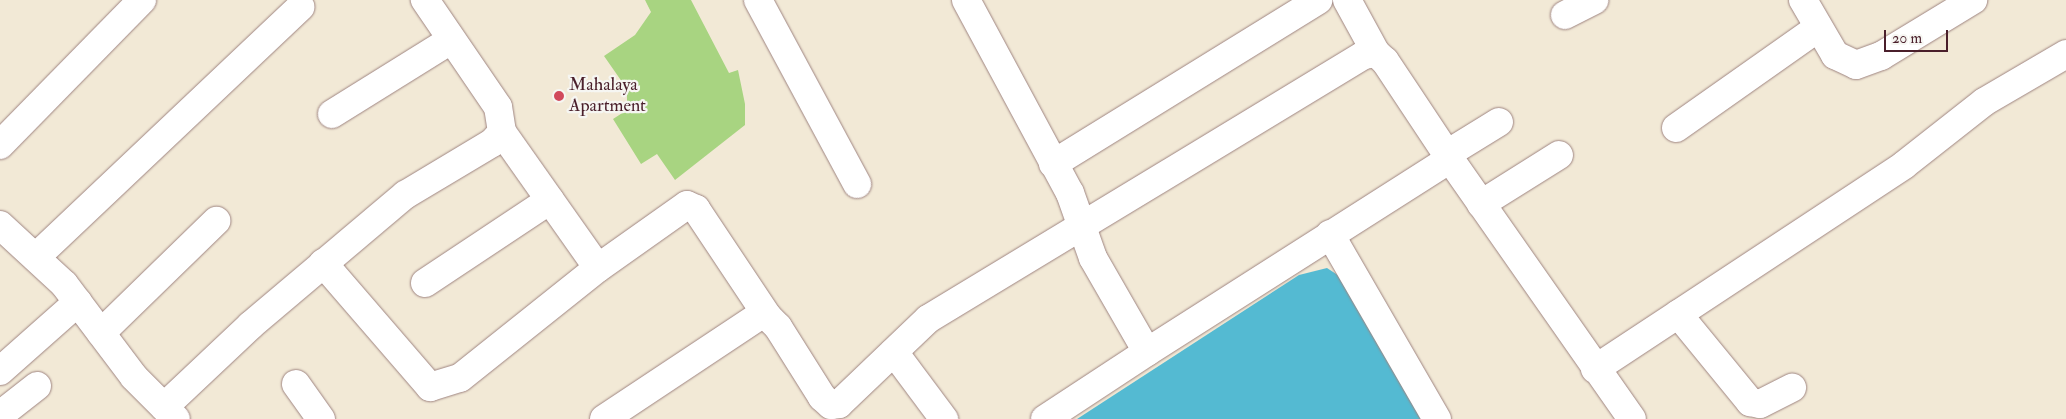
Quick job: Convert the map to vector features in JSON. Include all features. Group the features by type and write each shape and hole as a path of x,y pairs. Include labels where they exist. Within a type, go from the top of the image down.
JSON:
{"street":[{"path":"0,145 142,0"},
{"path":"425,0 498,107 502,132 598,268"},
{"path":"758,0 857,184"},
{"path":"966,0 1070,193 1093,258 1147,352"},
{"path":"1053,164 1319,0"},
{"path":"1347,0 1376,53 1595,369 1632,419"},
{"path":"1565,15 1594,0"},
{"path":"1803,0 1835,55 1856,65 1881,56 1973,0"},
{"path":"36,257 300,7"},
{"path":"1676,128 1818,28"},
{"path":"332,114 452,40"},
{"path":"323,263 423,381 441,387 460,378 598,268 692,205 768,317 831,405 839,404 928,319 1082,229 1364,55 1376,53"},
{"path":"1595,369 1904,165 1984,102 2066,54"},
{"path":"1045,419 1499,122"},
{"path":"0,225 36,257 78,302 134,377 170,413 323,263 405,195 492,143 502,132"},
{"path":"1481,204 1559,155"},
{"path":"425,283 550,200"},
{"path":"101,333 216,221"},
{"path":"1330,234 1438,419"},
{"path":"0,371 78,302"},
{"path":"1678,314 1750,402 1760,404 1792,388"},
{"path":"604,419 747,322 768,317"},
{"path":"894,352 944,419"},
{"path":"296,384 321,419"},
{"path":"0,416 37,386"}],"green space":[{"path":"645,0 691,0 729,73 738,70 745,104 745,125 675,180 657,154 641,164 613,119 627,110 627,89 604,56 635,35 651,12"}],"water":[{"path":"1327,268 1359,289 1431,419 1077,419 1299,275"}],"place":[{"name":"Mahalaya Apartment","path":"559,96"}]}
